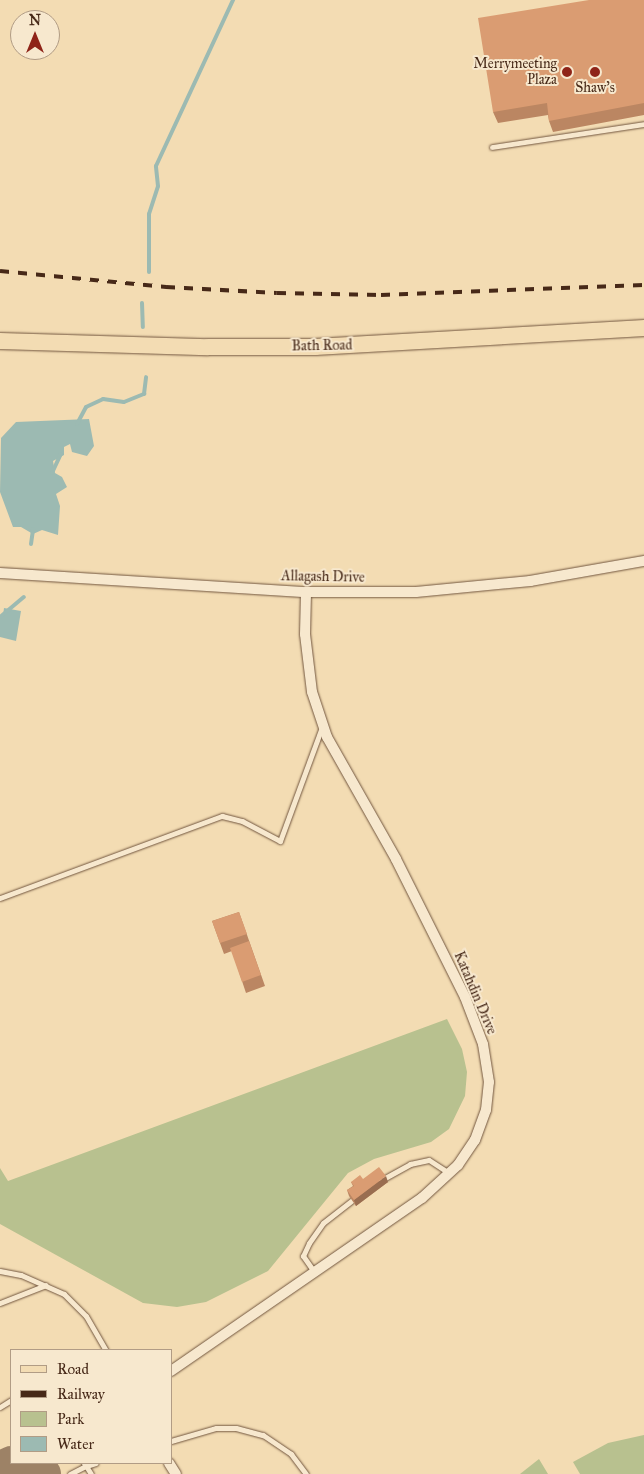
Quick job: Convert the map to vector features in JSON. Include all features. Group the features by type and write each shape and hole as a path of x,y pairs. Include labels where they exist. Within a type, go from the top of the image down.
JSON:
{"main road":[{"name":"Bath Road","path":"0,341 208,347 315,346 422,343 644,328"}],"street":[{"name":"Allagash Drive","path":"0,573 306,592 426,591 530,581 644,561"},
{"name":"Katahdin Drive","path":"172,1371 374,1234 450,1173 475,1140 486,1110 489,1082 483,1044 461,988 322,724 312,692 305,634 306,592"}],"lane":[{"path":"492,147 644,124"},
{"path":"0,898 222,816 242,821 280,841 322,724"},
{"path":"385,1178 410,1164 429,1160 450,1173"},
{"path":"316,1274 303,1256 309,1243 323,1223 352,1200"},
{"path":"0,1271 47,1285 64,1294 86,1316 105,1349"},
{"path":"0,1303 47,1285"},
{"path":"172,1441 216,1428 236,1428 263,1435 291,1454 306,1474"},
{"path":"70,1474 85,1464 91,1474"}],"green space":[{"path":"447,1019 462,1049 467,1072 465,1096 449,1129 431,1142 374,1159 348,1173 268,1271 206,1302 177,1307 143,1303 0,1224 0,1168 8,1181"},
{"path":"644,1435 644,1474 580,1474 573,1462 608,1443"},
{"path":"539,1459 548,1474 520,1474"}],"water":[{"path":"89,419 94,446 87,456 72,452 70,444 64,447 64,455 53,461 55,473 62,477 67,487 56,494 60,506 58,535 42,530 33,534 21,527 13,527 0,492 1,438 16,422"},
{"path":"4,608 21,611 16,641 0,637 0,615 3,616"}],"building":[{"name":"Merrymeeting Plaza","path":"589,0 644,0 644,103 549,121 547,103 493,112 478,18"},
{"path":"239,912 247,934 220,943 212,921"},
{"path":"249,941 261,975 242,982 230,948"},
{"path":"379,1167 386,1176 354,1200 347,1190 354,1186 351,1182 360,1175 363,1179"}],"waterway":[{"path":"149,272 149,214 158,186 156,166 233,0"},
{"path":"142,303 143,327"},
{"path":"77,424 86,407 103,399 124,402 144,394 146,377"},
{"path":"52,473 61,454"},
{"path":"31,544 33,529"},
{"path":"0,617 24,597"}],"taxiway":[{"path":"0,1467 10,1462"},
{"path":"29,1464 45,1474"}],"railway":[{"path":"0,271 166,287 277,293 381,295 644,285"}],"place":[{"name":"Merrymeeting Plaza","path":"567,72"},
{"name":"Shaw's","path":"595,72"}]}
